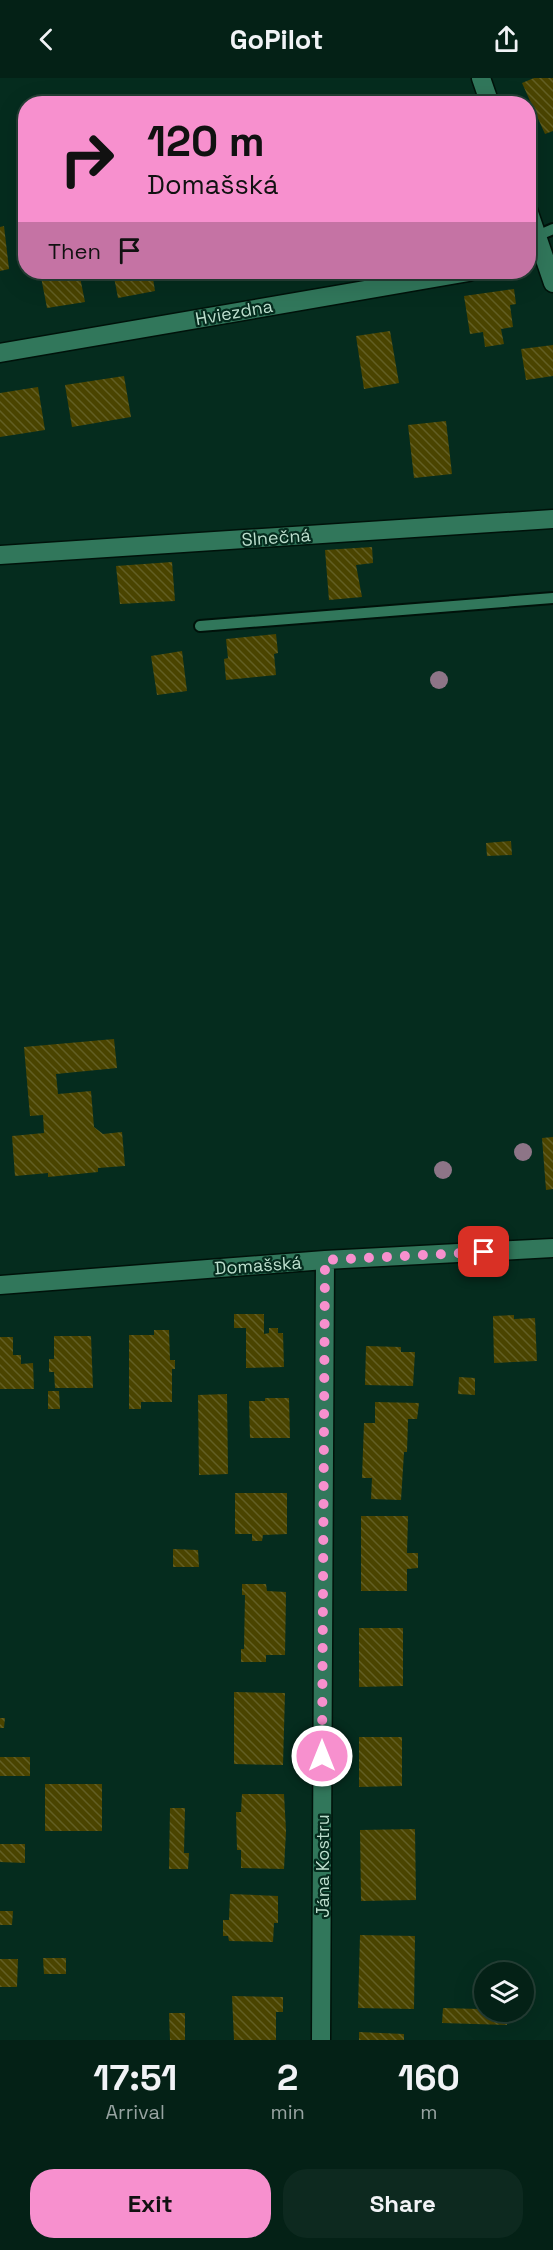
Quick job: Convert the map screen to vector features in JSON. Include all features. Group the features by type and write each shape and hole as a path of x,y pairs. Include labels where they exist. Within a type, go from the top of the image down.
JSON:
{"street":[{"path":"481,78 487,96"},
{"path":"536,221 545,233 536,260 553,283"},
{"name":"Hviezdna","path":"0,353 428,279"},
{"name":"Slnečná","path":"0,555 553,519"},
{"name":"Domašská","path":"0,1285 325,1260 553,1248"},
{"name":"Jána Kostru","path":"321,2040 325,1260"}],"lane":[{"path":"200,626 553,598"}],"building":[{"path":"534,78 553,78 553,131 545,134 536,114 536,96 528,96 522,83"},
{"path":"4,226 9,269 0,271 0,227"},
{"path":"41,279 80,279 85,302 47,308"},
{"path":"114,279 153,279 155,291 118,298"},
{"path":"514,289 516,304 510,305 513,327 501,329 504,344 485,347 483,332 470,334 464,296"},
{"path":"390,331 399,383 364,389 356,336"},
{"path":"553,345 553,376 526,380 521,349"},
{"path":"124,376 131,417 72,427 65,385"},
{"path":"38,387 45,430 0,437 0,393"},
{"path":"446,421 452,474 414,478 408,425"},
{"path":"372,547 373,563 356,565 362,597 329,600 325,550"},
{"path":"172,562 175,601 120,604 116,566"},
{"path":"276,634 278,653 274,654 276,675 226,680 224,659 228,658 226,639"},
{"path":"182,651 187,691 157,695 151,656"},
{"path":"511,841 512,855 487,856 486,843"},
{"path":"114,1039 117,1068 56,1074 58,1094 91,1091 94,1127 103,1134 122,1132 125,1166 98,1168 98,1172 48,1177 48,1173 15,1176 12,1136 44,1133 43,1115 30,1116 24,1047"},
{"path":"553,1137 553,1189 546,1190 542,1138"},
{"path":"234,1314 264,1314 264,1334 269,1333 269,1328 278,1328 278,1333 283,1333 284,1367 246,1368 246,1328 234,1328"},
{"path":"514,1315 514,1319 535,1318 537,1361 494,1363 493,1316"},
{"path":"154,1330 169,1330 170,1360 175,1360 175,1369 172,1369 172,1402 141,1402 141,1409 129,1409 129,1335 154,1335"},
{"path":"54,1336 91,1336 93,1388 55,1388 54,1372 49,1372 49,1359 54,1359"},
{"path":"0,1337 13,1337 13,1355 21,1355 21,1364 33,1363 34,1389 0,1389"},
{"path":"366,1346 401,1347 401,1352 415,1352 413,1386 365,1385"},
{"path":"459,1377 475,1378 475,1395 458,1394"},
{"path":"48,1391 59,1391 60,1409 48,1409"},
{"path":"227,1394 228,1474 199,1475 198,1395"},
{"path":"265,1398 289,1398 290,1438 250,1438 249,1401 265,1401"},
{"path":"375,1402 419,1403 417,1419 408,1419 407,1452 404,1452 401,1500 371,1499 372,1478 362,1478 364,1423 375,1423"},
{"path":"235,1493 287,1493 287,1534 263,1535 262,1541 252,1541 252,1534 235,1534"},
{"path":"361,1516 408,1516 407,1553 418,1553 418,1568 407,1569 407,1591 361,1591"},
{"path":"173,1549 198,1550 199,1567 173,1567"},
{"path":"242,1584 266,1584 267,1591 286,1592 285,1655 266,1655 266,1662 241,1662 241,1649 244,1649 245,1595 242,1595"},
{"path":"359,1628 403,1628 403,1686 359,1687"},
{"path":"234,1692 285,1693 283,1765 234,1764"},
{"path":"0,1718 5,1718 4,1728 0,1728"},
{"path":"359,1737 402,1737 402,1786 359,1787"},
{"path":"0,1757 30,1757 30,1776 0,1776"},
{"path":"45,1784 102,1784 102,1831 45,1831"},
{"path":"242,1794 284,1794 286,1831 284,1869 241,1868 241,1850 237,1850 236,1812 241,1812"},
{"path":"170,1808 185,1808 184,1853 189,1853 188,1869 169,1869"},
{"path":"415,1829 416,1900 361,1901 360,1830"},
{"path":"0,1844 25,1844 25,1863 0,1862"},
{"path":"230,1894 278,1896 278,1923 274,1923 273,1942 229,1941 228,1936 223,1936 223,1920 229,1920"},
{"path":"0,1911 13,1911 12,1925 0,1925"},
{"path":"360,1935 415,1936 414,2009 358,2008"},
{"path":"43,1958 66,1958 66,1974 44,1974"},
{"path":"0,1959 18,1959 17,1987 0,1987"},
{"path":"232,1996 283,1997 283,2012 276,2012 276,2040 234,2040"},
{"path":"443,2008 474,2009 474,2022 507,2022 507,2025 442,2023"},
{"path":"169,2013 185,2013 185,2040 170,2040"},
{"path":"359,2032 404,2034 404,2040 359,2040"}],"route":[{"path":"322,1756 325,1260 484,1252"}]}
